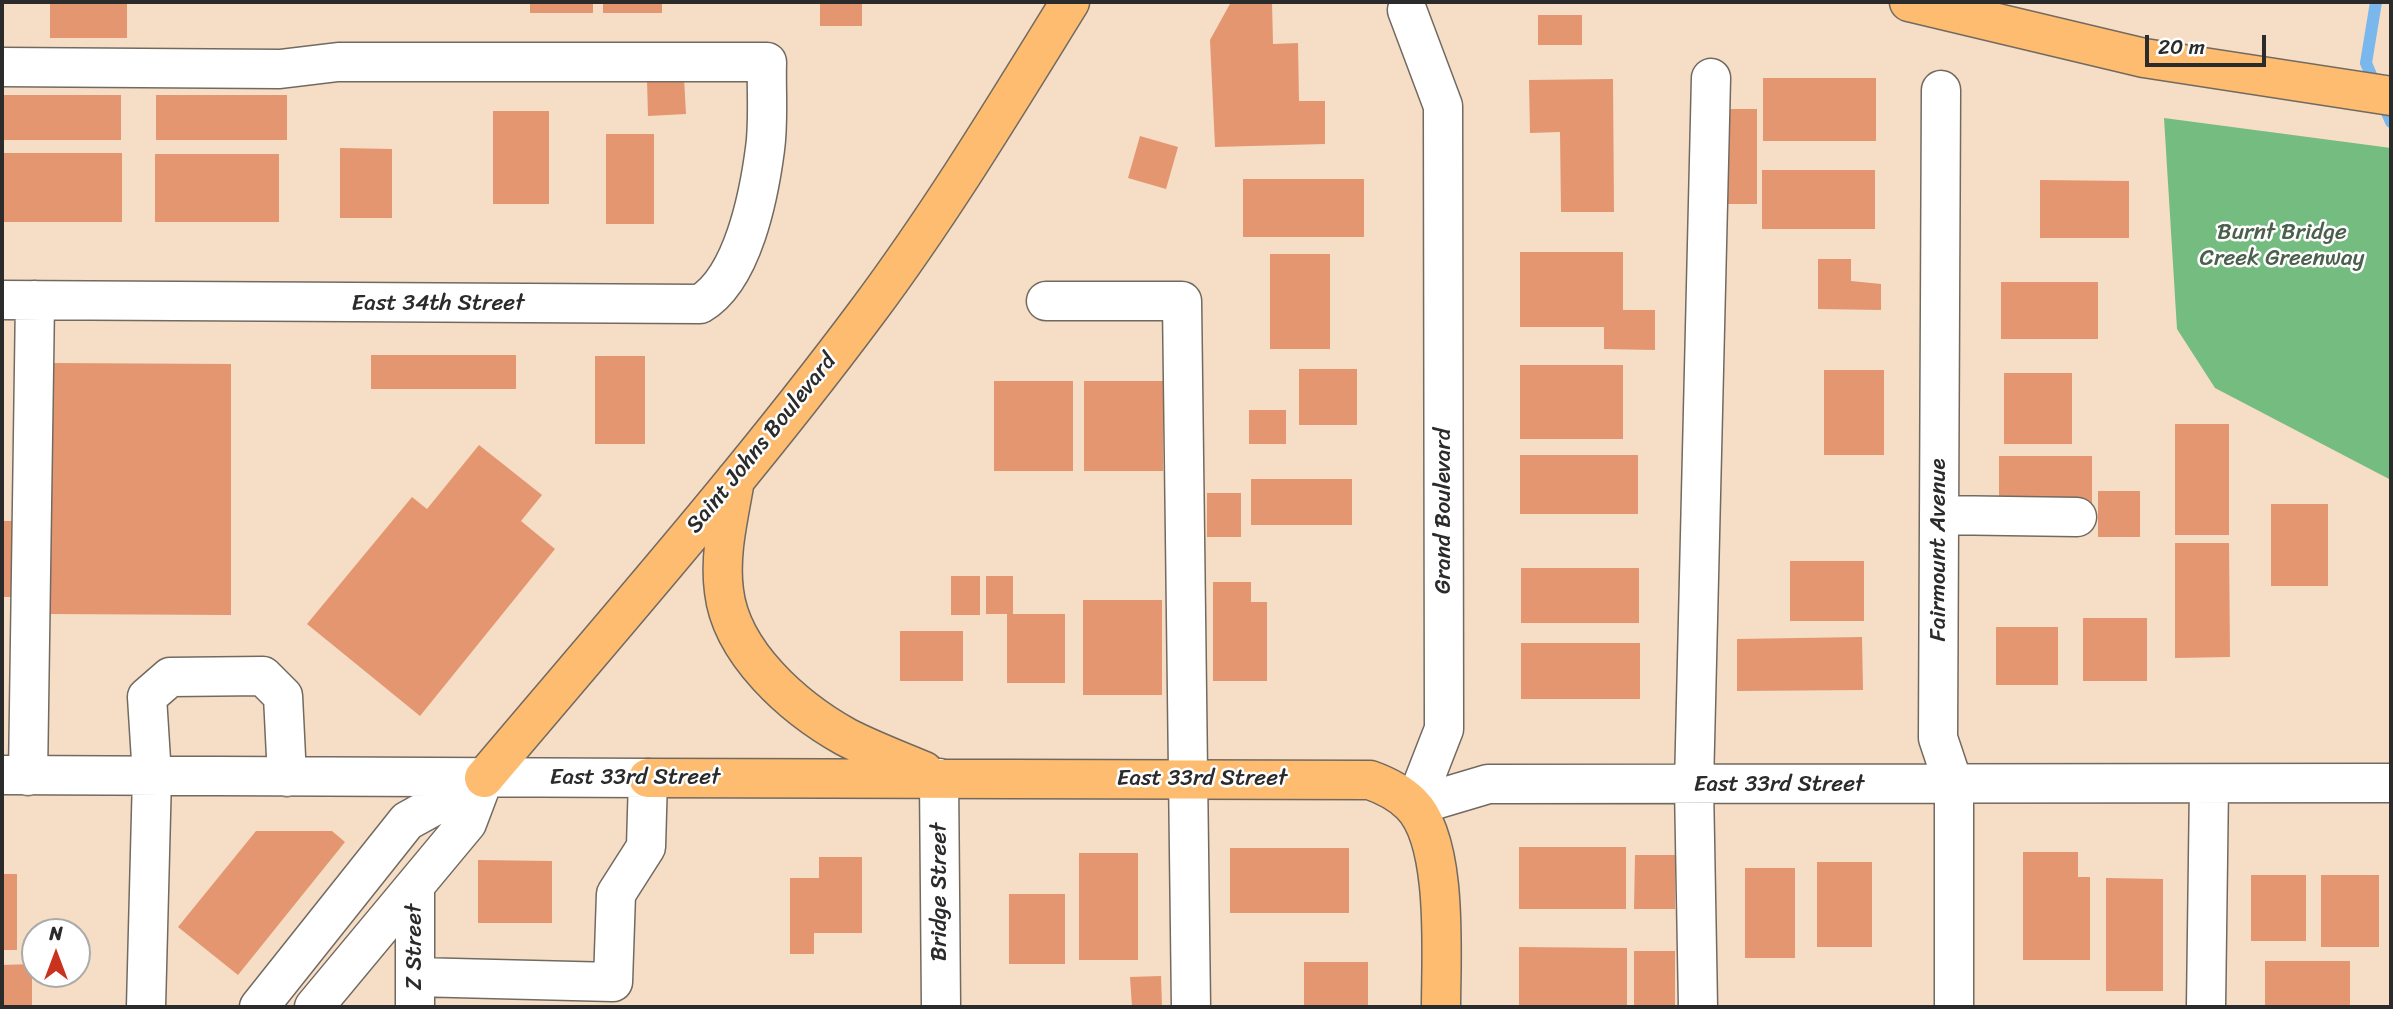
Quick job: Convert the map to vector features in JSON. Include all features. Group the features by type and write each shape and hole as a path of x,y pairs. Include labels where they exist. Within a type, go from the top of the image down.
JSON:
{"main road":[{"name":"Saint Johns Boulevard","path":"484,778 735,480 867,312 955,187 1070,2"},
{"path":"1909,2 2062,39 2213,70 2391,96"},
{"path":"735,480 724,546 723,589 728,613 742,641 775,681 815,717 847,737 939,778"},
{"name":"East 33rd Street","path":"648,778 1354,778 1381,784 1414,806"},
{"path":"1414,806 1432,849 1440,882 1441,1007"}],"street":[{"name":"Grand Boulevard","path":"1407,10 1443,106 1444,729 1414,806"},
{"name":"East 34th Street","path":"2,67 280,69 338,62 766,62 766,147 744,245 709,299 692,306 19,300"},
{"path":"1698,1007 1694,785 1711,78"},
{"name":"Fairmount Avenue","path":"1941,90 1938,738 1954,786 1954,1007"},
{"path":"15,776 19,300"},
{"path":"1046,301 1182,301 1191,1007"},
{"path":"1939,515 2077,517"},
{"path":"146,1007 152,776 148,697 170,677 263,676 283,696 287,777"},
{"name":"East 33rd Street","path":"15,776 648,778"},
{"name":"Saint Johns Boulevard","path":"314,1007 467,823 484,778"},
{"name":"Saint Johns Boulevard","path":"259,1007 407,821 484,778"},
{"path":"415,992 612,982 616,894 646,847 648,778"},
{"name":"Bridge Street","path":"939,778 941,1007"},
{"name":"East 33rd Street","path":"1414,806 1488,784 1954,786 2391,783"},
{"path":"2206,1007 2209,784"},
{"name":"Z Street","path":"415,886 415,992"}],"green space":[{"name":"Burnt Bridge Creek Greenway","path":"2164,118 2391,148 2391,480 2215,388 2177,329"}],"building":[{"path":"50,2 127,2 127,38 50,38"},
{"path":"530,2 593,2 593,13 530,13"},
{"path":"603,2 662,2 662,13 603,13"},
{"path":"820,2 862,2 862,26 820,26"},
{"path":"1231,2 1272,2 1273,44 1298,43 1299,101 1325,101 1325,144 1215,147 1210,40"},
{"path":"1538,15 1582,15 1582,45 1538,45"},
{"path":"684,78 686,114 648,116 647,80"},
{"path":"1763,78 1876,78 1876,141 1763,141"},
{"path":"1613,79 1614,212 1561,212 1560,132 1530,133 1529,80"},
{"path":"2,95 121,95 121,140 2,140"},
{"path":"156,95 287,95 287,140 156,140"},
{"path":"1721,109 1757,109 1757,204 1721,204"},
{"path":"493,111 549,111 549,204 493,204"},
{"path":"606,134 654,134 654,224 606,224"},
{"path":"1140,136 1178,147 1166,189 1128,178"},
{"path":"340,148 392,149 392,218 340,218"},
{"path":"2,153 122,153 122,222 2,222"},
{"path":"155,154 279,154 279,222 155,222"},
{"path":"1762,170 1875,170 1875,229 1762,229"},
{"path":"1243,179 1364,179 1364,237 1243,237"},
{"path":"2040,180 2129,181 2129,238 2040,238"},
{"path":"1520,252 1623,252 1623,310 1655,310 1655,350 1604,349 1604,327 1520,327"},
{"path":"1270,254 1330,254 1330,349 1270,349"},
{"path":"1818,259 1851,259 1851,281 1881,284 1881,310 1818,309"},
{"path":"2001,282 2098,282 2098,339 2001,339"},
{"path":"371,355 516,355 516,389 371,389"},
{"path":"595,356 645,356 645,444 595,444"},
{"path":"49,363 231,364 231,615 48,614"},
{"path":"1520,365 1623,365 1623,439 1520,439"},
{"path":"1299,369 1357,369 1357,425 1299,425"},
{"path":"1824,370 1884,370 1884,455 1824,455"},
{"path":"2004,373 2072,373 2072,444 2004,444"},
{"path":"994,381 1073,381 1073,471 994,471"},
{"path":"1084,381 1163,381 1163,471 1084,471"},
{"path":"1249,410 1286,410 1286,444 1249,444"},
{"path":"2175,424 2229,424 2229,535 2175,535"},
{"path":"479,445 542,495 521,521 555,549 420,716 307,624 412,497 427,509"},
{"path":"1520,455 1638,455 1638,514 1520,514"},
{"path":"1999,456 2092,456 2092,507 1999,507"},
{"path":"1251,479 1352,479 1352,525 1251,525"},
{"path":"2098,491 2140,491 2140,537 2098,537"},
{"path":"1207,493 1241,493 1241,537 1207,537"},
{"path":"2271,504 2328,504 2328,586 2271,586"},
{"path":"2,521 14,521 14,597 2,597"},
{"path":"2175,543 2229,543 2230,657 2175,658"},
{"path":"1790,561 1864,561 1864,621 1790,621"},
{"path":"1521,568 1639,568 1639,623 1521,623"},
{"path":"951,576 980,576 980,615 951,615"},
{"path":"986,576 1013,576 1013,614 1065,614 1065,683 1007,683 1007,614 986,614"},
{"path":"1213,582 1251,582 1251,602 1267,602 1267,681 1213,681"},
{"path":"1083,600 1162,600 1162,695 1083,695"},
{"path":"2083,618 2147,618 2147,681 2083,681"},
{"path":"1996,627 2058,627 2058,685 1996,685"},
{"path":"900,631 963,631 963,681 900,681"},
{"path":"1862,637 1863,690 1737,691 1737,639"},
{"path":"1521,643 1640,643 1640,699 1521,699"},
{"path":"256,831 332,831 345,842 238,975 178,927"},
{"path":"1519,847 1626,847 1626,909 1519,909"},
{"path":"1230,848 1349,848 1349,913 1230,913"},
{"path":"2023,852 2078,852 2078,877 2090,877 2090,960 2023,960"},
{"path":"1079,853 1138,853 1138,960 1079,960"},
{"path":"1635,855 1675,855 1675,909 1634,909"},
{"path":"819,857 862,857 862,933 814,933 814,954 790,954 790,878 819,878"},
{"path":"478,860 552,861 552,923 478,923"},
{"path":"1817,862 1872,862 1872,947 1817,947"},
{"path":"1745,868 1795,868 1795,958 1745,958"},
{"path":"2,874 17,874 17,950 2,950"},
{"path":"2251,875 2306,875 2306,941 2251,941"},
{"path":"2321,875 2379,875 2379,947 2321,947"},
{"path":"2106,878 2163,879 2163,991 2106,991"},
{"path":"1009,894 1065,894 1065,964 1009,964"},
{"path":"1519,947 1627,948 1627,1007 1519,1007"},
{"path":"1634,951 1675,951 1675,1005 1634,1005"},
{"path":"2265,961 2350,961 2350,1007 2265,1007"},
{"path":"1304,962 1368,962 1368,1007 1304,1007"},
{"path":"21,964 21,988 32,988 32,1007 2,1007 2,965"},
{"path":"1161,976 1162,1007 1132,1007 1130,977"}],"waterway":[{"path":"2376,2 2366,63 2391,122"}]}
